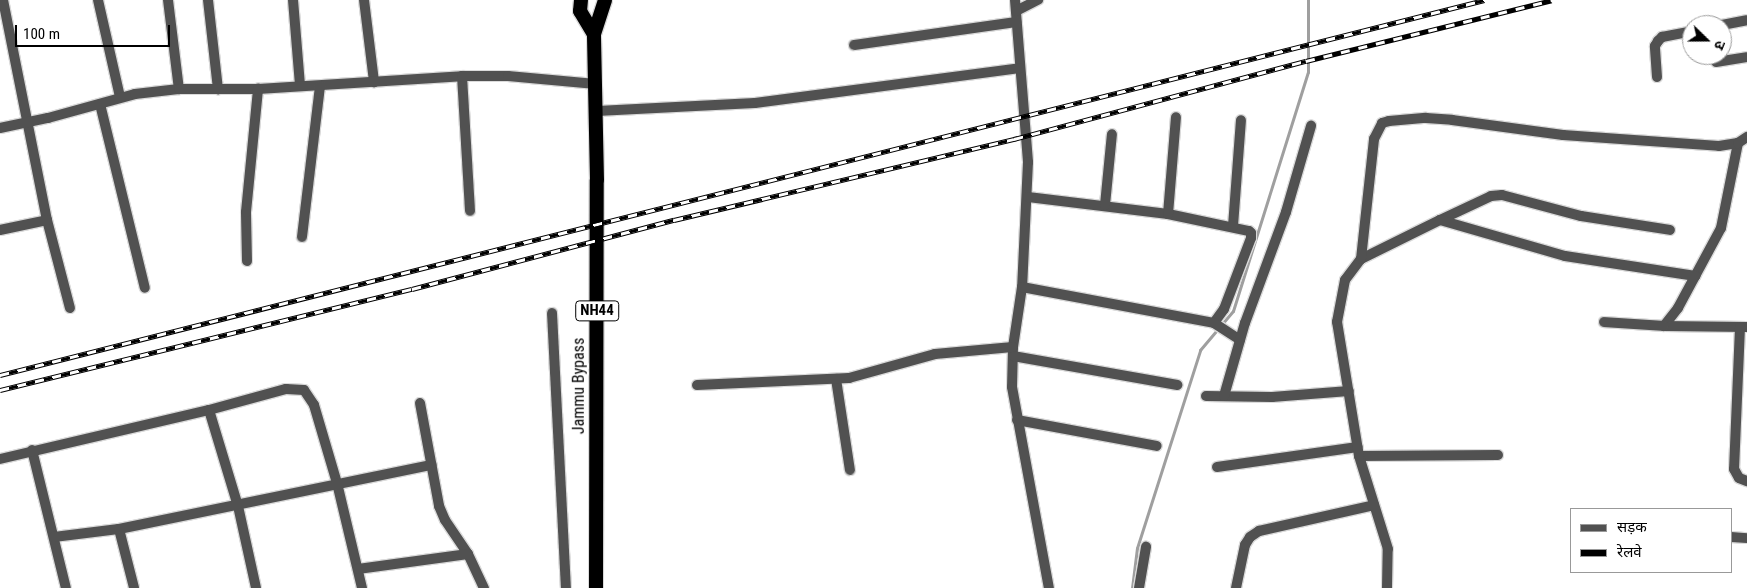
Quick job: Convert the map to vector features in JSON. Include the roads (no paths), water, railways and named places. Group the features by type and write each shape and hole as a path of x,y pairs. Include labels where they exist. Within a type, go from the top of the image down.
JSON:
{"highway":[{"name":"Jammu Bypass","path":"580,0 580,10 594,34"},
{"name":"Jammu Bypass","path":"596,588 597,111 594,34 605,0"}],"street":[{"path":"3,0 5,29 28,122 47,220 70,308"},
{"path":"98,0 120,97"},
{"path":"168,0 179,89"},
{"path":"208,0 218,89"},
{"path":"293,0 300,85"},
{"path":"364,0 374,82"},
{"path":"1015,0 1028,162 1028,197 1022,287 1013,351 1012,387 1049,588"},
{"path":"1016,11 1038,0"},
{"path":"1732,23 1747,20"},
{"path":"854,45 1016,22"},
{"path":"1657,77 1655,46 1662,37 1682,33"},
{"path":"1732,59 1747,57"},
{"path":"597,111 755,103 1020,68"},
{"path":"462,76 470,211"},
{"path":"0,128 100,104 120,97 179,89 258,89 462,76 508,76 596,84"},
{"path":"302,236 320,86"},
{"path":"247,261 245,219 258,89"},
{"path":"100,104 146,288"},
{"path":"1168,214 1176,117"},
{"path":"1361,259 1374,139 1382,123 1389,120 1426,118 1563,135 1718,146 1738,143 1747,137"},
{"path":"1233,226 1241,120"},
{"path":"1224,396 1240,340 1286,212 1311,126"},
{"path":"1105,205 1112,134"},
{"path":"1664,326 1678,308 1721,228 1738,143"},
{"path":"1387,588 1388,549 1358,452 1338,322 1345,280 1361,259 1491,196 1502,195 1581,216 1670,230"},
{"path":"1028,197 1168,214 1233,226 1248,231 1251,235 1224,309 1216,324"},
{"path":"0,230 47,220"},
{"path":"1440,220 1565,256 1695,276"},
{"path":"1022,287 1216,324 1240,340"},
{"path":"552,313 566,588"},
{"path":"1604,322 1664,326 1743,327 1742,417 1735,475 1747,481"},
{"path":"697,385 836,379 860,376 935,354 1013,351 1177,385"},
{"path":"836,379 850,470"},
{"path":"0,459 209,410 286,388 304,390 314,405 337,484 362,588"},
{"path":"1206,396 1272,397 1349,392"},
{"path":"420,403 442,513 468,554 484,588"},
{"path":"209,410 238,506 256,588"},
{"path":"1017,420 1157,446"},
{"path":"32,450 66,588"},
{"path":"1217,467 1358,452 1498,455"},
{"path":"54,537 119,529 432,466"},
{"path":"1236,588 1245,545 1250,537 1258,531 1374,505"},
{"path":"119,529 134,588"},
{"path":"1732,538 1747,538"},
{"path":"1139,588 1146,547"},
{"path":"358,569 468,554"}],"waterway":[{"path":"1132,588 1137,548 1200,350 1233,311 1308,72 1308,0"}],"railway":[{"path":"0,375 1484,0"},
{"path":"0,390 412,289 674,220 1014,139 1306,61 1552,0"}]}
